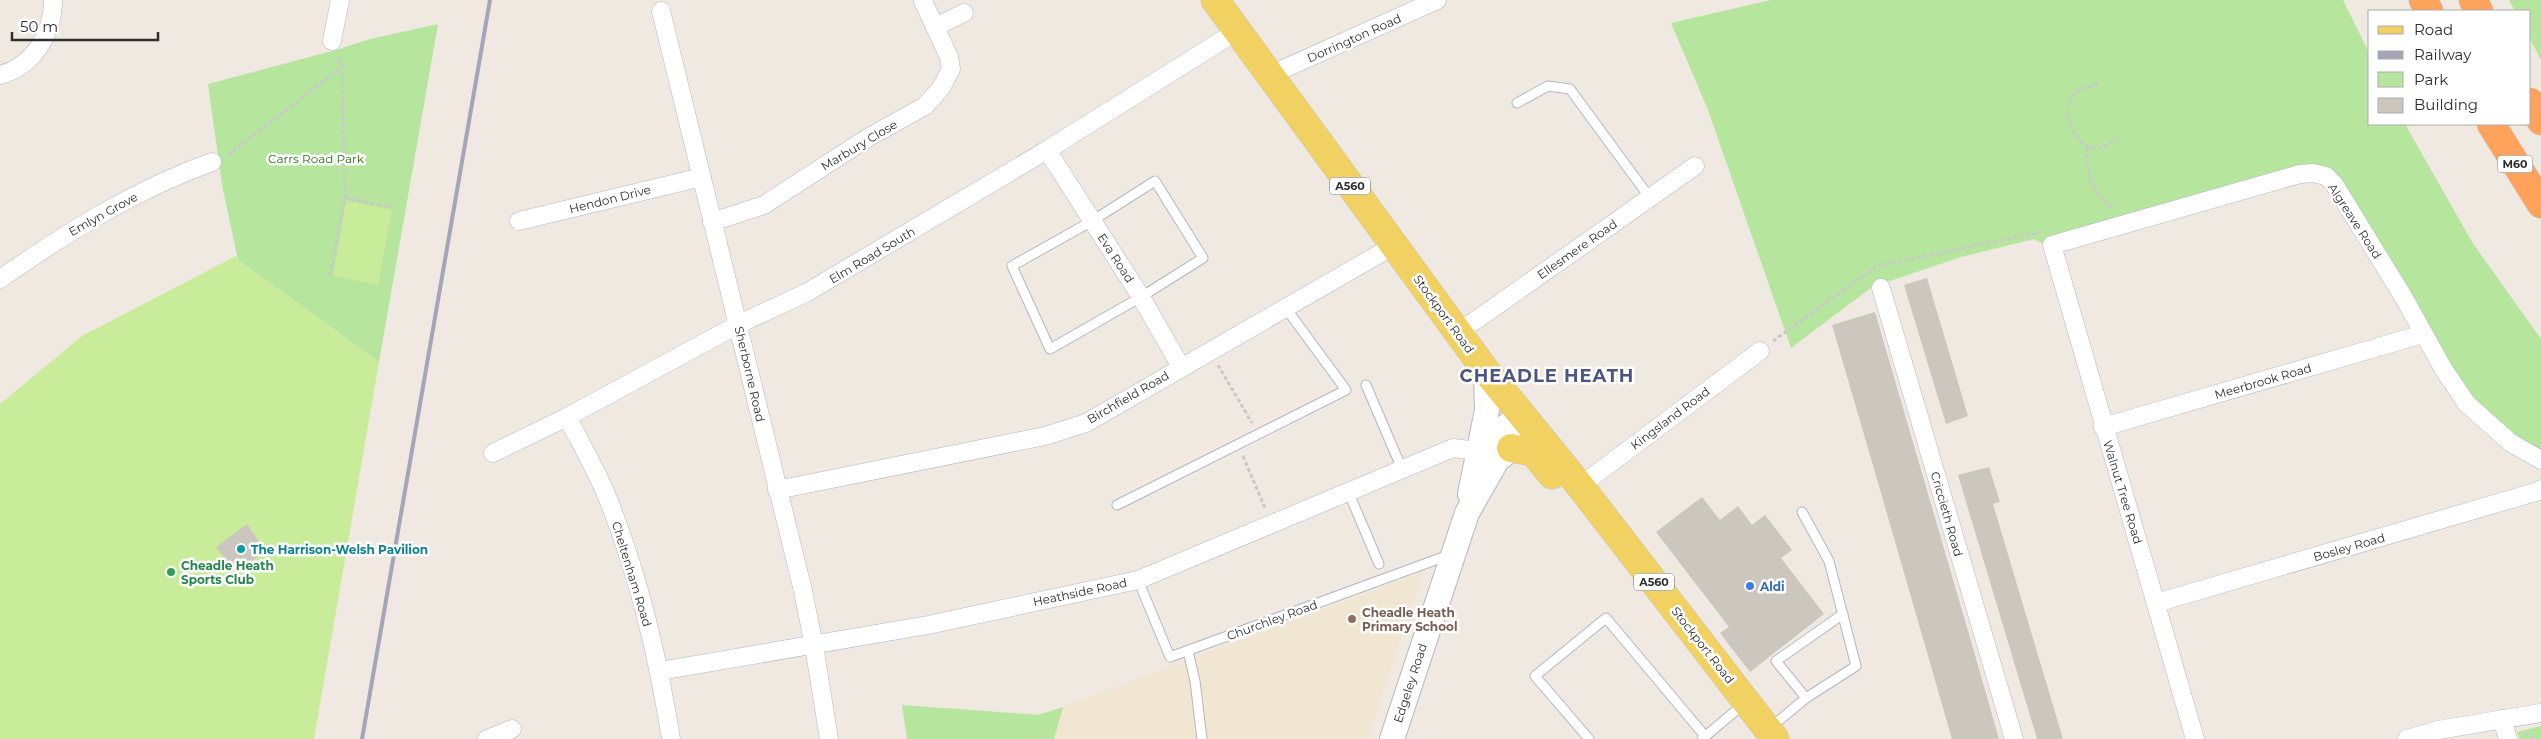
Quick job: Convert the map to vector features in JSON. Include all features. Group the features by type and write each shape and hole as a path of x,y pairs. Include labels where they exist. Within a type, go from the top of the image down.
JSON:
{"highway":[{"path":"2531,104 2541,121"},
{"name":"M60","path":"2492,125 2541,204"}],"main road":[{"name":"Stockport Road","path":"1215,0 1486,371 1580,486 1771,734"},
{"name":"Edgeley Road","path":"1467,513 1487,410 1486,371"},
{"name":"Edgeley Road","path":"1392,739 1467,513 1497,460 1528,437 1527,420"},
{"path":"1479,449 1527,420"},
{"path":"1511,448 1532,452 1560,484 1580,486"}],"street":[{"path":"0,76 30,59 45,39 53,15 53,0"},
{"path":"332,41 340,0"},
{"name":"Dorrington Road","path":"1270,75 1437,0"},
{"name":"Marbury Close","path":"712,222 764,205 869,137 925,106 941,88 950,69 949,57 923,2"},
{"name":"Sherborne Road","path":"661,11 712,222 739,324 814,646 829,739"},
{"path":"935,27 964,13"},
{"name":"Elm Road South","path":"493,453 567,417 739,324 806,294 1047,150 1237,32"},
{"name":"Eva Road","path":"1047,150 1141,297 1181,366"},
{"name":"Emlyn Grove","path":"0,279 73,229 174,176 212,162"},
{"name":"Ellesmere Road","path":"1459,332 1695,166"},
{"name":"Algreave Road","path":"2052,245 2300,174 2313,173 2326,176 2334,184 2423,334 2468,404 2511,443 2541,460"},
{"name":"Hendon Drive","path":"519,222 702,177"},
{"name":"Walnut Tree Road","path":"2052,245 2103,427 2195,739"},
{"name":"Birchfield Road","path":"777,490 1045,436 1086,423 1181,366 1393,246"},
{"name":"Criccieth Road","path":"1881,288 2014,739"},
{"name":"Meerbrook Road","path":"2103,427 2423,334"},
{"name":"Kingsland Road","path":"1580,486 1760,351"},
{"name":"Cheltenham Road","path":"567,417 608,499 636,581 660,671 670,739"},
{"name":"Heathside Road","path":"660,671 928,625 1138,580 1453,448 1479,449"},
{"name":"Bosley Road","path":"2156,604 2541,489"},
{"path":"2407,739 2438,730 2541,714"},
{"path":"2502,720 2508,739"},
{"path":"487,739 512,729"}],"lane":[{"path":"1517,103 1548,86 1570,89 1650,198"},
{"path":"1155,181 1203,258 1141,297 1050,349 1012,266 1092,221 1155,181"},
{"path":"1117,505 1346,390 1285,307"},
{"path":"1366,385 1402,469"},
{"path":"1348,491 1379,564"},
{"path":"1771,734 1806,698 1856,666 1829,561 1802,512"},
{"name":"Churchley Road","path":"1138,580 1170,657 1452,554"},
{"path":"1806,698 1776,661 1843,614"},
{"path":"1589,739 1535,676 1606,618 1703,738 1747,701"},
{"path":"1188,651 1195,681 1202,739"}],"path":[{"path":"330,275 345,198 342,67 332,41"},
{"path":"212,162 220,165 225,164 228,155 342,67"},
{"path":"2098,84 2079,90 2070,101 2068,113 2070,125 2077,138 2088,147 2098,149 2111,144 2117,137"},
{"path":"2088,147 2088,174 2094,188 2101,199 2120,211 2128,222"},
{"path":"345,198 391,207"},
{"path":"1760,351 1877,266 2040,231 2052,245"},
{"path":"1210,350 1258,434"},
{"path":"1238,444 1271,523"}],"shaded area":[{"name":"Cheadle Heath Primary School","path":"1423,572 1368,739 907,739 902,705 1044,714"}],"green space":[{"path":"1771,0 2343,0 2368,51 2368,125 2406,125 2472,242 2541,339 2541,450 2504,426 2471,397 2332,174 2048,246 2034,239 1961,257 1872,287 1791,348 1708,110 1671,23"},
{"path":"2509,0 2541,0 2541,60 2531,41 2531,10 2514,10"},
{"name":"Carrs Road Park","path":"438,24 379,362 238,260 222,185 208,84 370,39"},
{"path":"346,201 392,210 378,285 333,276"},
{"name":"Cheadle Heath Sports Club","path":"236,256 238,260 379,362 314,739 0,739 0,404 82,336"},
{"path":"902,705 1038,715 1063,707 1054,739 907,739"},
{"path":"2541,726 2541,739 2520,739 2517,732"}],"building":[{"path":"1927,278 1968,416 1946,424 1904,285"},
{"path":"1875,312 1999,739 1952,739 1832,325"},
{"path":"1989,467 2000,502 1993,504 2063,739 2037,739 1958,475"},
{"name":"Aldi","path":"1702,497 1720,520 1738,506 1752,525 1765,515 1792,550 1781,558 1824,614 1750,672 1720,633 1729,627 1656,532"},
{"name":"The Harrison-Welsh Pavilion","path":"247,524 266,551 235,573 216,547"}],"railway":[{"path":"362,739 490,0"}],"place":[{"name":"The Harrison-Welsh Pavilion","path":"241,549"},
{"name":"Cheadle Heath Sports Club","path":"171,572"},
{"name":"Aldi","path":"1750,586"},
{"name":"Cheadle Heath Primary School","path":"1352,619"}],"district":[{"name":"CHEADLE HEATH","path":"1547,376"}]}
